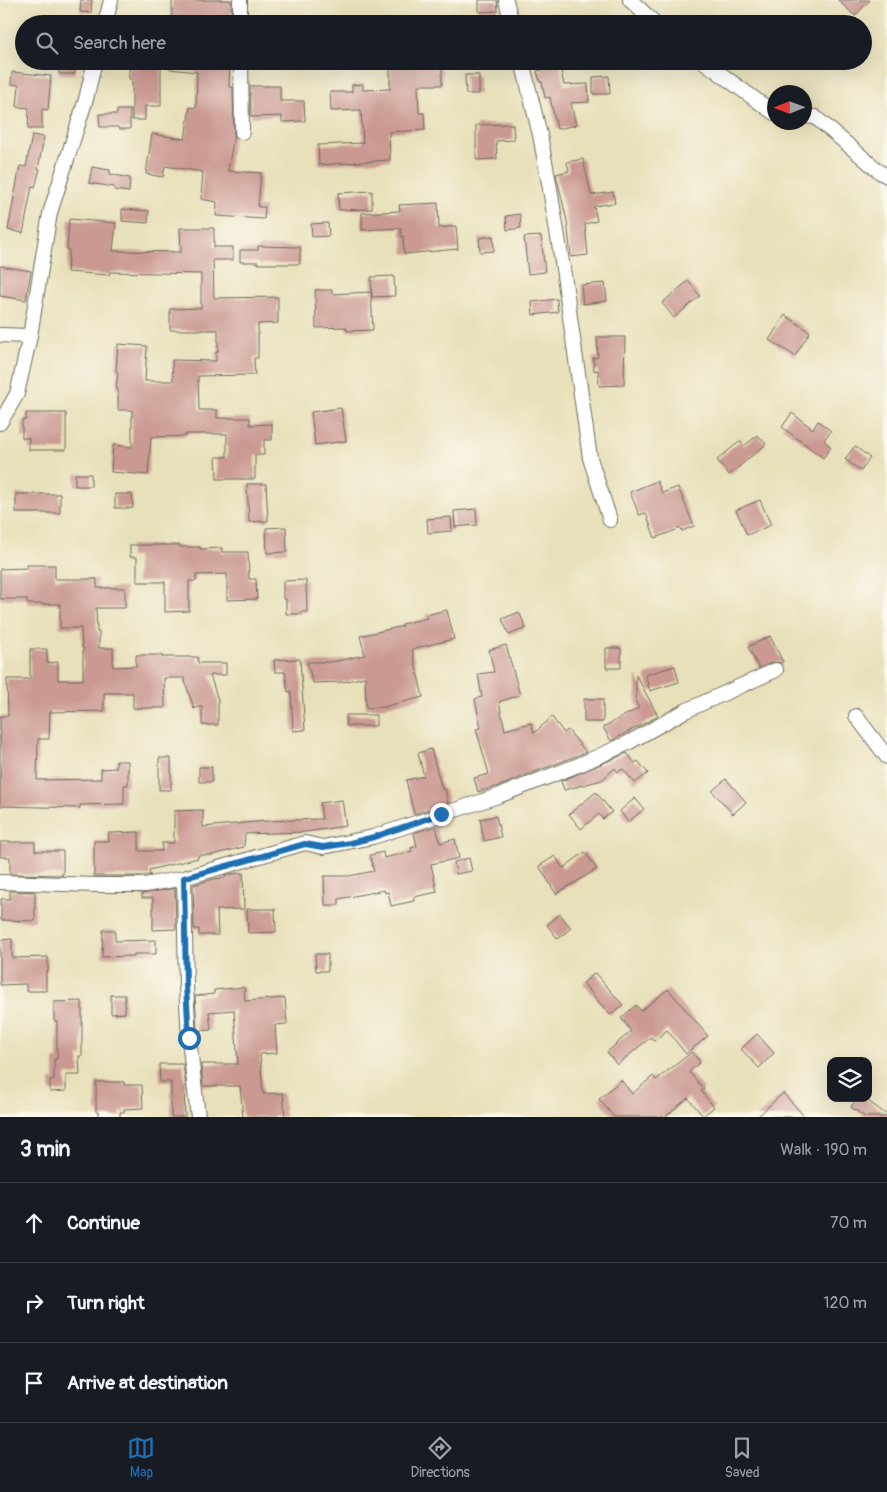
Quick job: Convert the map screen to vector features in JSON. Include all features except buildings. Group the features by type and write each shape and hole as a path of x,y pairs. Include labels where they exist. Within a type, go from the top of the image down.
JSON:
{"street":[{"path":"107,15 111,0"},
{"path":"240,0 240,15"},
{"path":"506,0 510,15"},
{"path":"630,0 646,15"},
{"path":"0,423 17,394 30,336 50,213 86,98 93,70"},
{"path":"241,70 242,132"},
{"path":"524,70 546,164 590,458 610,520"},
{"path":"715,70 767,108"},
{"path":"812,117 887,176"},
{"path":"0,335 30,336"},
{"path":"0,882 145,885 184,878 305,844 323,847 374,837 501,795 581,764 626,744 685,712 776,670"},
{"path":"856,716 887,757"},
{"path":"184,878 189,1038 198,1117"}],"route":[{"path":"189,1038 184,878 305,844 323,847 350,843 374,837 441,814"}]}
